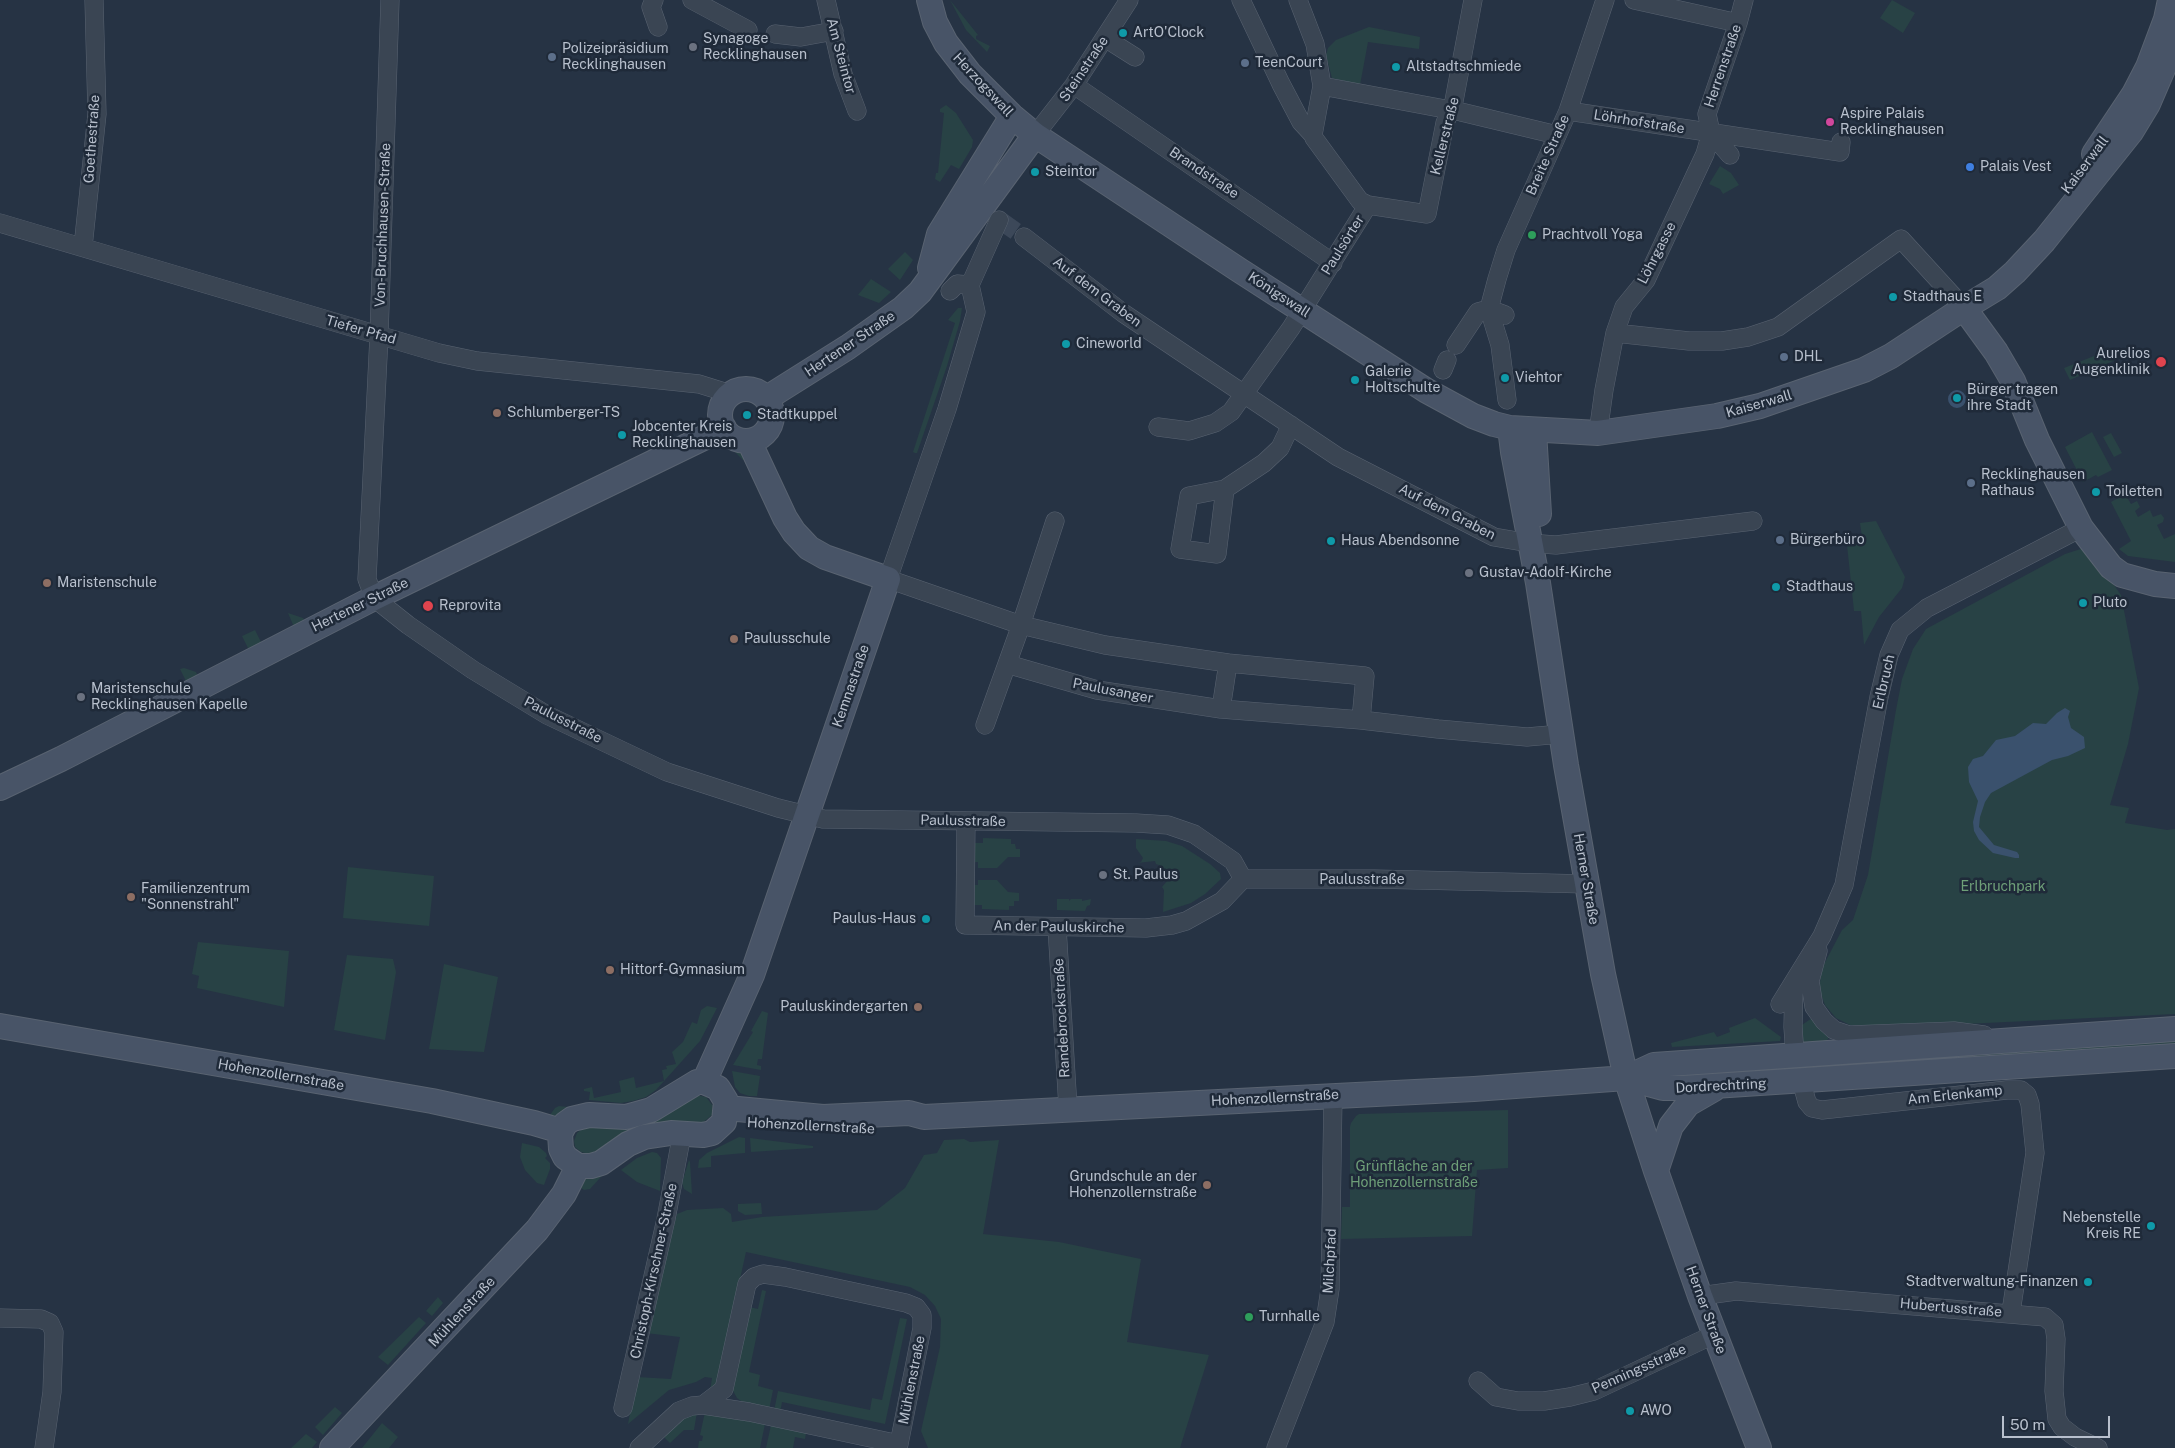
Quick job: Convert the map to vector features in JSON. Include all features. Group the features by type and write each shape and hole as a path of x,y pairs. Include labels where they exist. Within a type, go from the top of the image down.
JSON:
{"main road":[{"name":"Herzogswall","path":"929,0 935,22 946,43 970,74 1012,116 1035,135"},
{"name":"Kaiserwall","path":"1964,308 1988,278 2035,230 2113,128 2134,94 2148,66 2166,19 2170,0"},
{"name":"Kaiserwall","path":"1534,430 1598,433 1717,416 1760,406 1812,389 1864,370 1891,356 1996,288 2015,272 2044,240 2131,132 2148,104 2175,41"},
{"name":"Hertener Straße","path":"926,282 939,234 1012,116"},
{"name":"Hertener Straße","path":"767,398 896,314 920,292 926,282 994,216 1035,135"},
{"name":"Königswall","path":"1035,135 1302,310 1453,406 1494,424 1510,428 1534,430"},
{"path":"1964,308 1996,352 2013,381 2037,440 2081,528 2112,567 2122,575 2155,584 2175,586"},
{"path":"747,389 758,391 767,398 772,407 772,422 764,435 749,441 733,438 724,428 720,419 720,410 724,401 731,394 747,389"},
{"name":"Hertener Straße","path":"0,788 61,759 374,598 724,428"},
{"name":"Herner Straße","path":"1510,428 1512,452 1536,544"},
{"name":"Herner Straße","path":"1534,430 1538,583 1561,734 1603,974 1626,1078 1656,1171 1700,1296 1758,1448"},
{"path":"749,441 785,518 794,532 809,548 824,557 888,579"},
{"name":"Kemnastraße","path":"704,1082 752,975 888,579"},
{"name":"Hohenzollernstraße","path":"0,1026 432,1101 561,1130"},
{"name":"Dordrechtring","path":"1626,1078 1654,1065 1795,1057 2012,1039 2175,1029"},
{"name":"Dordrechtring","path":"1626,1078 1663,1088 1719,1086 2175,1056"},
{"name":"Hohenzollernstraße","path":"725,1115 851,1131 911,1129 924,1117 1333,1094 1474,1089 1626,1078"},
{"path":"704,1082 721,1091 726,1101 725,1115 712,1133 702,1135 671,1133 644,1137 632,1141 601,1163 591,1166 578,1166 565,1157 561,1149 561,1130 572,1119 579,1116 626,1117 651,1110 690,1085 704,1082"},
{"path":"1656,1171 1671,1126 1688,1104 1719,1086"},
{"name":"Mühlenstraße","path":"332,1448 538,1230 564,1194 578,1166"}],"street":[{"name":"Goethestraße","path":"83,247 97,114 94,0"},
{"name":"Von-Bruchhausen-Straße","path":"374,598 367,579 379,336 390,0"},
{"path":"654,0 650,7 658,27"},
{"path":"692,0 748,30"},
{"name":"Am Steintor","path":"826,0 843,74 857,111"},
{"name":"Steinstraße","path":"1035,135 1074,85 1129,0"},
{"name":"Paulsörter","path":"1241,0 1280,84 1301,122 1313,135 1360,201 1368,205 1302,310"},
{"path":"1298,0 1315,44 1322,86 1313,135"},
{"name":"Kellerstraße","path":"1368,205 1427,214 1445,123 1454,101 1473,0"},
{"name":"Breite Straße","path":"1497,312 1506,250 1568,111 1605,0"},
{"path":"1634,0 1738,23"},
{"name":"Herrenstraße","path":"1711,132 1706,114 1738,23 1744,0"},
{"path":"775,34 801,37 834,31"},
{"path":"1105,38 1135,56"},
{"name":"Brandstraße","path":"1074,85 1333,263"},
{"path":"1322,86 1450,110 1557,135"},
{"name":"Löhrhofstraße","path":"1568,111 1711,132 1840,147"},
{"path":"1711,132 1730,155"},
{"name":"Löhrgasse","path":"1598,433 1615,333 1624,307 1646,280 1705,154 1711,132"},
{"path":"954,295 970,285 994,216"},
{"name":"Tiefer Pfad","path":"0,223 379,336 477,361 691,383 731,394"},
{"name":"Auf dem Graben","path":"1024,237 1124,313 1338,457 1494,537 1536,544 1556,545 1753,521"},
{"path":"1615,333 1689,341 1722,341 1748,337 1778,327 1901,239 1964,308"},
{"name":"Kemnastraße","path":"888,579 947,409 976,312 970,285"},
{"path":"1158,427 1189,431 1215,423 1231,412 1246,394 1302,310"},
{"path":"1451,350 1478,312 1497,312 1508,400"},
{"path":"1225,489 1264,462 1280,448 1291,425"},
{"path":"985,726 1055,521"},
{"name":"Erlbruch","path":"1834,1030 1824,1021 1814,1007 1810,981 1822,936 1844,885 1879,697 1889,655 1900,630 1936,603 2081,528"},
{"path":"888,579 1021,625 1106,645 1228,663 1364,676 1361,720"},
{"name":"Paulusstraße","path":"374,598 408,625 473,670 547,715 667,772 806,816 823,819 1168,825 1194,834 1214,847 1233,861 1243,880 1588,884"},
{"path":"1221,709 1228,663"},
{"name":"Paulusanger","path":"1007,664 1097,690 1221,709 1361,720 1527,737 1561,734"},
{"name":"An der Pauluskirche","path":"966,821 965,925 1146,928 1172,925 1186,921 1222,901 1243,880"},
{"name":"Randebrockstraße","path":"1057,927 1068,1108"},
{"name":"Erlbruch","path":"1780,1004 1822,936"},
{"path":"1794,979 1793,1027 1795,1057"},
{"name":"Dordrechtring","path":"1834,1030 1850,1035 1954,1031 2012,1039"},
{"name":"Am Erlenkamp","path":"1801,1080 1807,1102 1812,1108 1822,1110 2021,1090 2030,1104 2035,1153 2011,1312"},
{"name":"Milchpfad","path":"1276,1448 1325,1322 1330,1289 1333,1094"},
{"name":"Christoph-Kirschner-Straße","path":"623,1408 666,1219 682,1134"},
{"name":"Mühlenstraße","path":"639,1448 679,1411 692,1406 703,1405 749,1412 900,1444 922,1328 922,1315 916,1307 906,1303 785,1277 763,1274 754,1277 747,1284 724,1389 703,1405"},
{"name":"Hubertusstraße","path":"1700,1296 1736,1291 2011,1312 2045,1317 2054,1325 2056,1339 2054,1391 2057,1418 2062,1427 2075,1437 2098,1448"},
{"path":"0,1318 41,1319 50,1323 54,1332 52,1392 44,1448"},
{"name":"Penningsstraße","path":"1478,1381 1496,1397 1544,1401 1570,1397 1594,1391 1715,1334"}],"green space":[{"path":"950,0 978,35 976,39 990,46 987,52 966,30"},
{"path":"1892,0 1915,13 1903,33 1880,18"},
{"path":"1369,27 1420,37 1419,49 1368,42 1360,85 1332,78 1326,55 1328,48 1336,40"},
{"path":"946,105 956,113 973,140 972,147 959,169 951,165 940,182 935,179 936,173 938,173 944,113 940,112 940,109"},
{"path":"1720,166 1731,173 1739,185 1723,194 1720,189 1709,184"},
{"path":"905,252 913,260 900,280 888,269"},
{"path":"871,279 891,292 879,303 858,295"},
{"path":"958,308 962,308 960,321 947,366 917,453 915,453 913,452 955,323 948,320"},
{"path":"2114,348 2120,358 2070,380 2064,368"},
{"path":"2092,432 2112,470 2083,482 2065,447"},
{"path":"2111,433 2122,453 2114,457 2103,437"},
{"path":"717,442 734,444 747,458 743,460 731,448 720,448"},
{"path":"2125,494 2131,504 2137,501 2140,507 2135,511 2138,517 2150,510 2153,517 2161,514 2164,518 2163,522 2157,525 2164,539 2175,534 2175,562 2128,556 2119,549 2131,541 2111,502"},
{"path":"1876,521 1905,577 1902,588 1879,617 1864,645 1861,611 1854,611 1847,545 1863,544 1860,523"},
{"name":"Erlbruchpark","path":"2087,547 2121,595 2139,688 2128,744 2110,805 2129,808 2125,823 2167,830 2175,829 2175,1014 1880,1028 1850,1025 1836,1018 1825,1005 1819,989 1822,968 1842,930 1853,920 1868,875 1902,679 1913,649 1926,629 2065,554"},
{"path":"288,613 303,618 305,622 294,627"},
{"path":"255,630 262,644 249,650 242,636"},
{"path":"184,668 196,672 198,677 187,683 180,669"},
{"path":"983,838 1011,839 1011,844 1015,844 1016,849 1020,849 1020,857 1008,857 997,868 978,868 978,862 973,862 973,843 983,843"},
{"path":"1136,839 1166,841 1182,846 1210,864 1220,873 1221,879 1205,894 1191,903 1163,912 1164,890 1162,887 1167,881 1167,873 1155,861 1137,863 1141,862 1143,858 1136,848"},
{"path":"348,867 434,876 429,926 343,918"},
{"path":"978,880 997,880 1008,892 1019,893 1019,901 1014,901 1014,906 1009,906 1009,910 982,909 982,905 972,905 973,885 978,885"},
{"path":"1057,899 1069,899 1069,901 1071,899 1082,899 1082,901 1091,899 1090,905 1087,906 1085,911 1057,910"},
{"path":"198,942 289,951 284,1007 197,988 199,976 192,974"},
{"path":"347,955 393,959 396,972 385,1040 334,1030"},
{"path":"444,964 498,977 484,1052 429,1049"},
{"path":"707,1006 717,1008 700,1041 656,1090 646,1097 621,1103 589,1100 590,1092 584,1091 584,1089 592,1087 594,1098 621,1092 619,1081 634,1077 636,1088 664,1081 662,1070 667,1069 666,1066 676,1064 672,1052 683,1042 692,1022 697,1024 701,1010"},
{"path":"762,1011 768,1013 762,1059 758,1059 757,1065 761,1066 761,1070 733,1065 753,1032 751,1031"},
{"path":"1755,1018 1781,1037 1780,1041 1672,1047 1671,1043 1714,1032 1717,1037 1730,1032 1729,1028"},
{"path":"1812,1018 1829,1037 1826,1041 1800,1042 1799,1027"},
{"path":"2175,1036 2175,1049 1666,1080 1665,1074"},
{"path":"732,1071 760,1076 757,1096 740,1093 735,1087"},
{"path":"696,1095 706,1097 713,1106 712,1115 701,1124 594,1155 581,1152 575,1147 574,1141 577,1133 587,1125"},
{"path":"559,1106 577,1108 559,1116 550,1115"},
{"name":"Grünfläche an der Hohenzollernstraße","path":"1508,1110 1508,1168 1477,1170 1472,1236 1341,1239 1342,1207 1350,1207 1350,1127 1356,1116 1359,1114"},
{"path":"739,1137 745,1138 745,1153 711,1156 711,1167 698,1168 699,1160 707,1153"},
{"path":"750,1138 813,1146 813,1148 751,1152"},
{"path":"964,1139 970,1142 999,1140 983,1234 1059,1242 1141,1259 1127,1342 1209,1355 1180,1448 928,1448 921,1431 940,1347 941,1319 935,1306 925,1295 910,1287 746,1252 717,1383 710,1392 712,1378 705,1377 696,1382 669,1390 628,1424 637,1377 671,1379 680,1337 646,1333 677,1214 687,1210 723,1208 731,1214 732,1222 762,1217 877,1210 905,1188 924,1155 937,1153 944,1140"},
{"path":"522,1143 539,1147 546,1153 547,1156 545,1158 550,1163 550,1169 544,1185 537,1183 525,1170 520,1157"},
{"path":"652,1152 657,1153 661,1158 660,1191 637,1182 621,1170 637,1158"},
{"path":"689,1160 692,1194 684,1189 682,1183"},
{"path":"610,1167 590,1189 584,1190 580,1187 588,1176"},
{"path":"761,1203 762,1214 745,1215 738,1211 738,1204"},
{"path":"762,1290 766,1291 749,1372 760,1375 758,1386 773,1390 769,1410 745,1404 737,1398 732,1389 749,1307 758,1309"},
{"path":"438,1297 443,1303 432,1316 426,1311"},
{"path":"419,1317 426,1323 388,1365 378,1357"},
{"path":"900,1318 907,1319 885,1424 782,1402 780,1413 774,1411 778,1391 870,1410 872,1398 882,1400"},
{"path":"335,1407 342,1413 323,1435 315,1427"},
{"path":"697,1412 694,1430 684,1430 670,1443 663,1436 678,1420"},
{"path":"705,1412 765,1424 760,1448 698,1448 699,1441 702,1441 703,1436 700,1435"},
{"path":"382,1423 398,1437 389,1448 362,1448"},
{"path":"771,1425 806,1433 805,1439 795,1437 793,1448 766,1448"},
{"path":"306,1434 317,1442 312,1448 291,1448"}],"water":[{"path":"1957,390 1963,393 1966,399 1963,405 1957,408 1951,405 1948,399 1951,393"},
{"path":"2065,708 2070,711 2068,717 2071,728 2084,737 2085,748 2068,756 2052,760 1991,793 1985,802 1979,827 1994,845 2017,852 2019,858 1993,853 1979,840 1974,831 1973,822 1978,801 1969,782 1968,767 1973,759 1983,756 1996,740 2015,736 2033,723 2046,724"}],"tunnel":[{"path":"1001,221 1024,237"}],"place":[{"name":"ArtO'Clock","path":"1123,33"},
{"name":"Synagoge Recklinghausen","path":"693,47"},
{"name":"Polizeipräsidium Recklinghausen","path":"552,57"},
{"name":"TeenCourt","path":"1245,63"},
{"name":"Altstadtschmiede","path":"1396,67"},
{"name":"Aspire Palais Recklinghausen","path":"1830,122"},
{"name":"Palais Vest","path":"1970,167"},
{"name":"Steintor","path":"1035,172"},
{"name":"Prachtvoll Yoga","path":"1532,235"},
{"name":"Stadthaus E","path":"1893,297"},
{"name":"Cineworld","path":"1066,344"},
{"name":"DHL","path":"1784,357"},
{"name":"Aurelios Augenklinik","path":"2161,362"},
{"name":"Viehtor","path":"1505,378"},
{"name":"Galerie Holtschulte","path":"1355,380"},
{"name":"Bürger tragen ihre Stadt","path":"1957,398"},
{"name":"Schlumberger-TS","path":"497,413"},
{"name":"Stadtkuppel","path":"747,415"},
{"name":"Jobcenter Kreis Recklinghausen","path":"622,435"},
{"name":"Recklinghausen Rathaus","path":"1971,483"},
{"name":"Toiletten","path":"2096,492"},
{"name":"Bürgerbüro","path":"1780,540"},
{"name":"Haus Abendsonne","path":"1331,541"},
{"name":"Gustav-Adolf-Kirche","path":"1469,573"},
{"name":"Maristenschule","path":"47,583"},
{"name":"Stadthaus","path":"1776,587"},
{"name":"Pluto","path":"2083,603"},
{"name":"Reprovita","path":"428,606"},
{"name":"Paulusschule","path":"734,639"},
{"name":"Maristenschule Recklinghausen Kapelle","path":"81,697"},
{"name":"St. Paulus","path":"1103,875"},
{"name":"Familienzentrum \"Sonnenstrahl\"","path":"131,897"},
{"name":"Paulus-Haus","path":"926,919"},
{"name":"Hittorf-Gymnasium","path":"610,970"},
{"name":"Pauluskindergarten","path":"918,1007"},
{"name":"Grundschule an der Hohenzollernstraße","path":"1207,1185"},
{"name":"Nebenstelle Kreis RE","path":"2151,1226"},
{"name":"Stadtverwaltung-Finanzen","path":"2088,1282"},
{"name":"Turnhalle","path":"1249,1317"},
{"name":"AWO","path":"1630,1411"}]}
